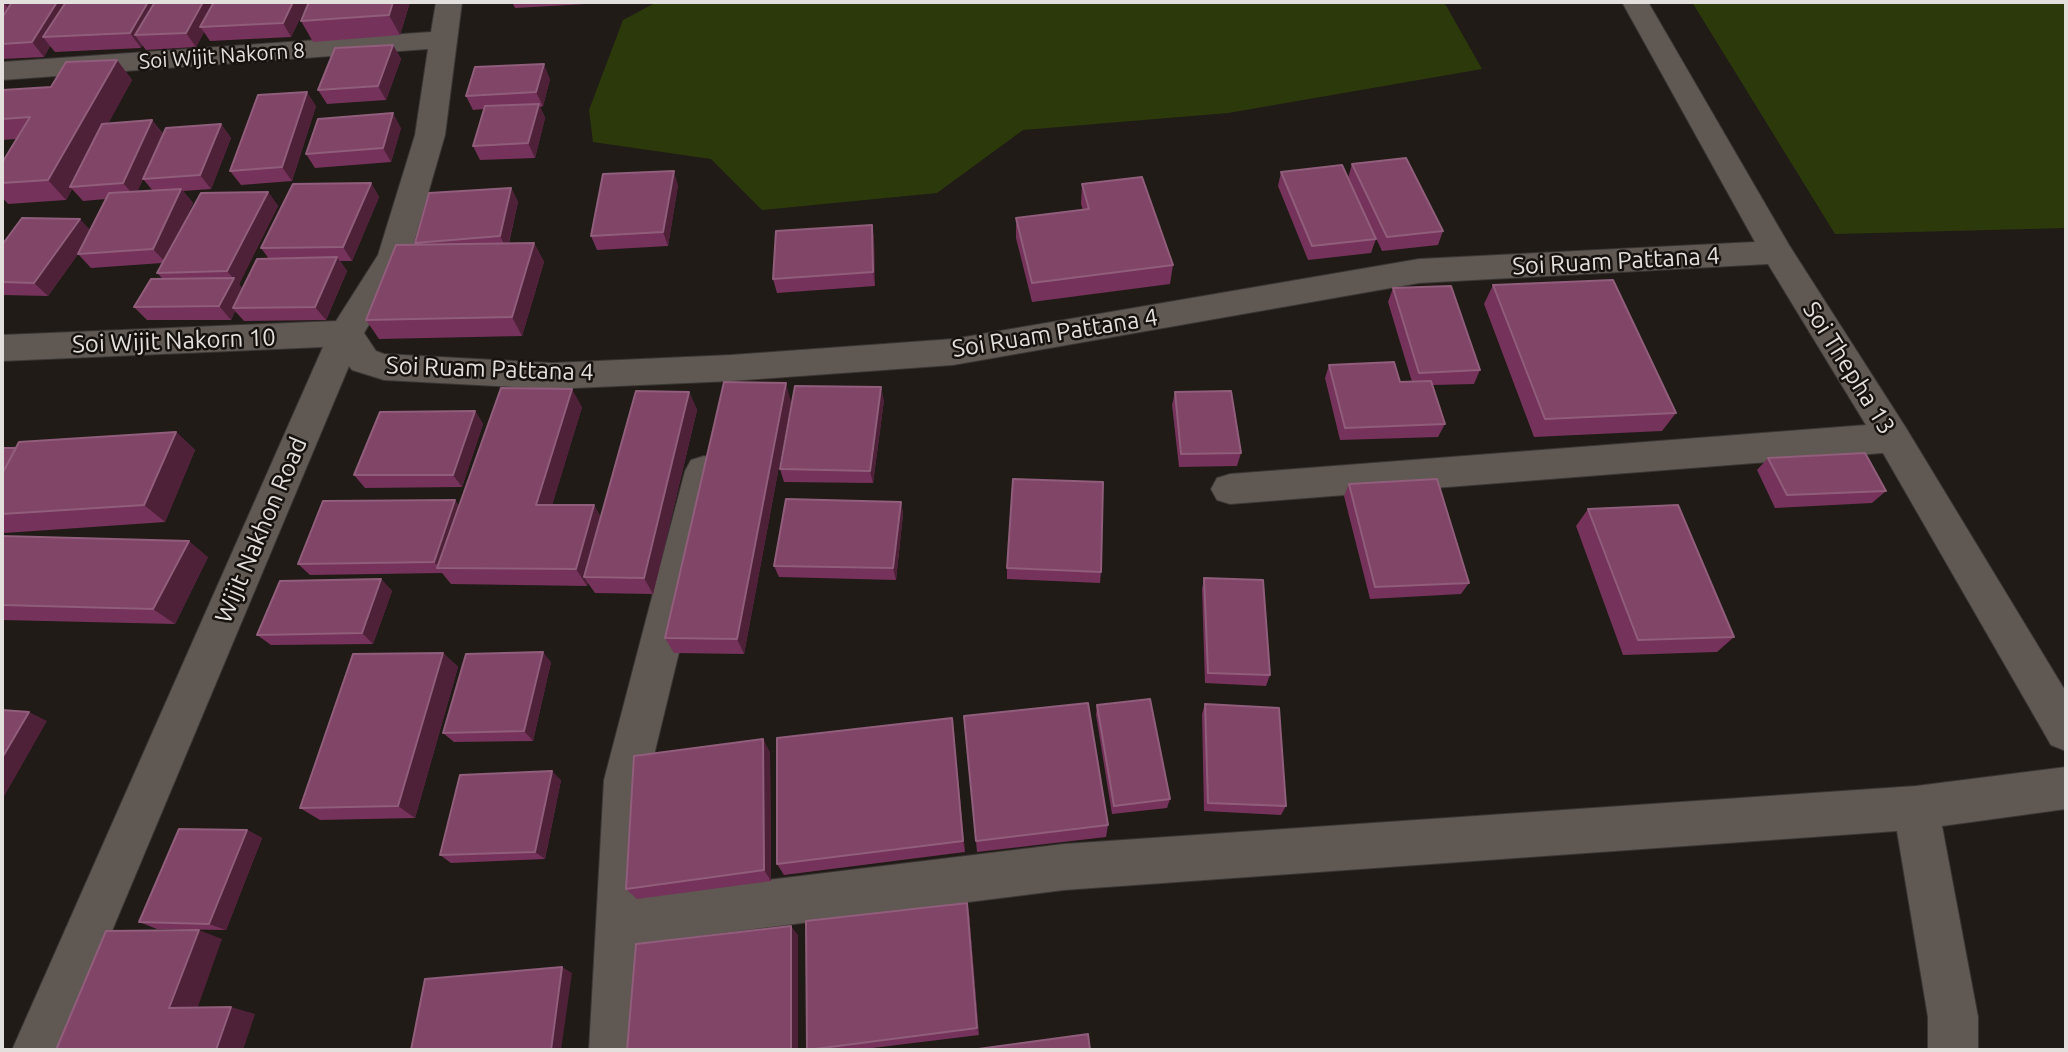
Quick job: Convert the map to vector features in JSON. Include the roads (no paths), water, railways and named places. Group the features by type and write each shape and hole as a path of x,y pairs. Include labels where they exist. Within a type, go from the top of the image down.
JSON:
{"street":[{"name":"Wijit Nakhon Road","path":"37,1050 345,333 394,256 430,135 449,2"},
{"name":"Soi Thepha 13","path":"1636,2 1777,252 1893,438 2066,731"},
{"name":"Soi Wijit Nakorn 8","path":"2,71 443,40"},
{"name":"Soi Ruam Pattana 4","path":"345,333 364,361 384,368 552,376 731,368 953,352 1419,271 1777,252"},
{"name":"Soi Wijit Nakorn 10","path":"2,348 345,333"},
{"path":"614,1050 626,780 731,368"},
{"path":"1230,489 1893,438"},
{"path":"619,922 1064,867 1916,808 2066,789"},
{"path":"1916,808 1953,1017 1953,1050"}]}
